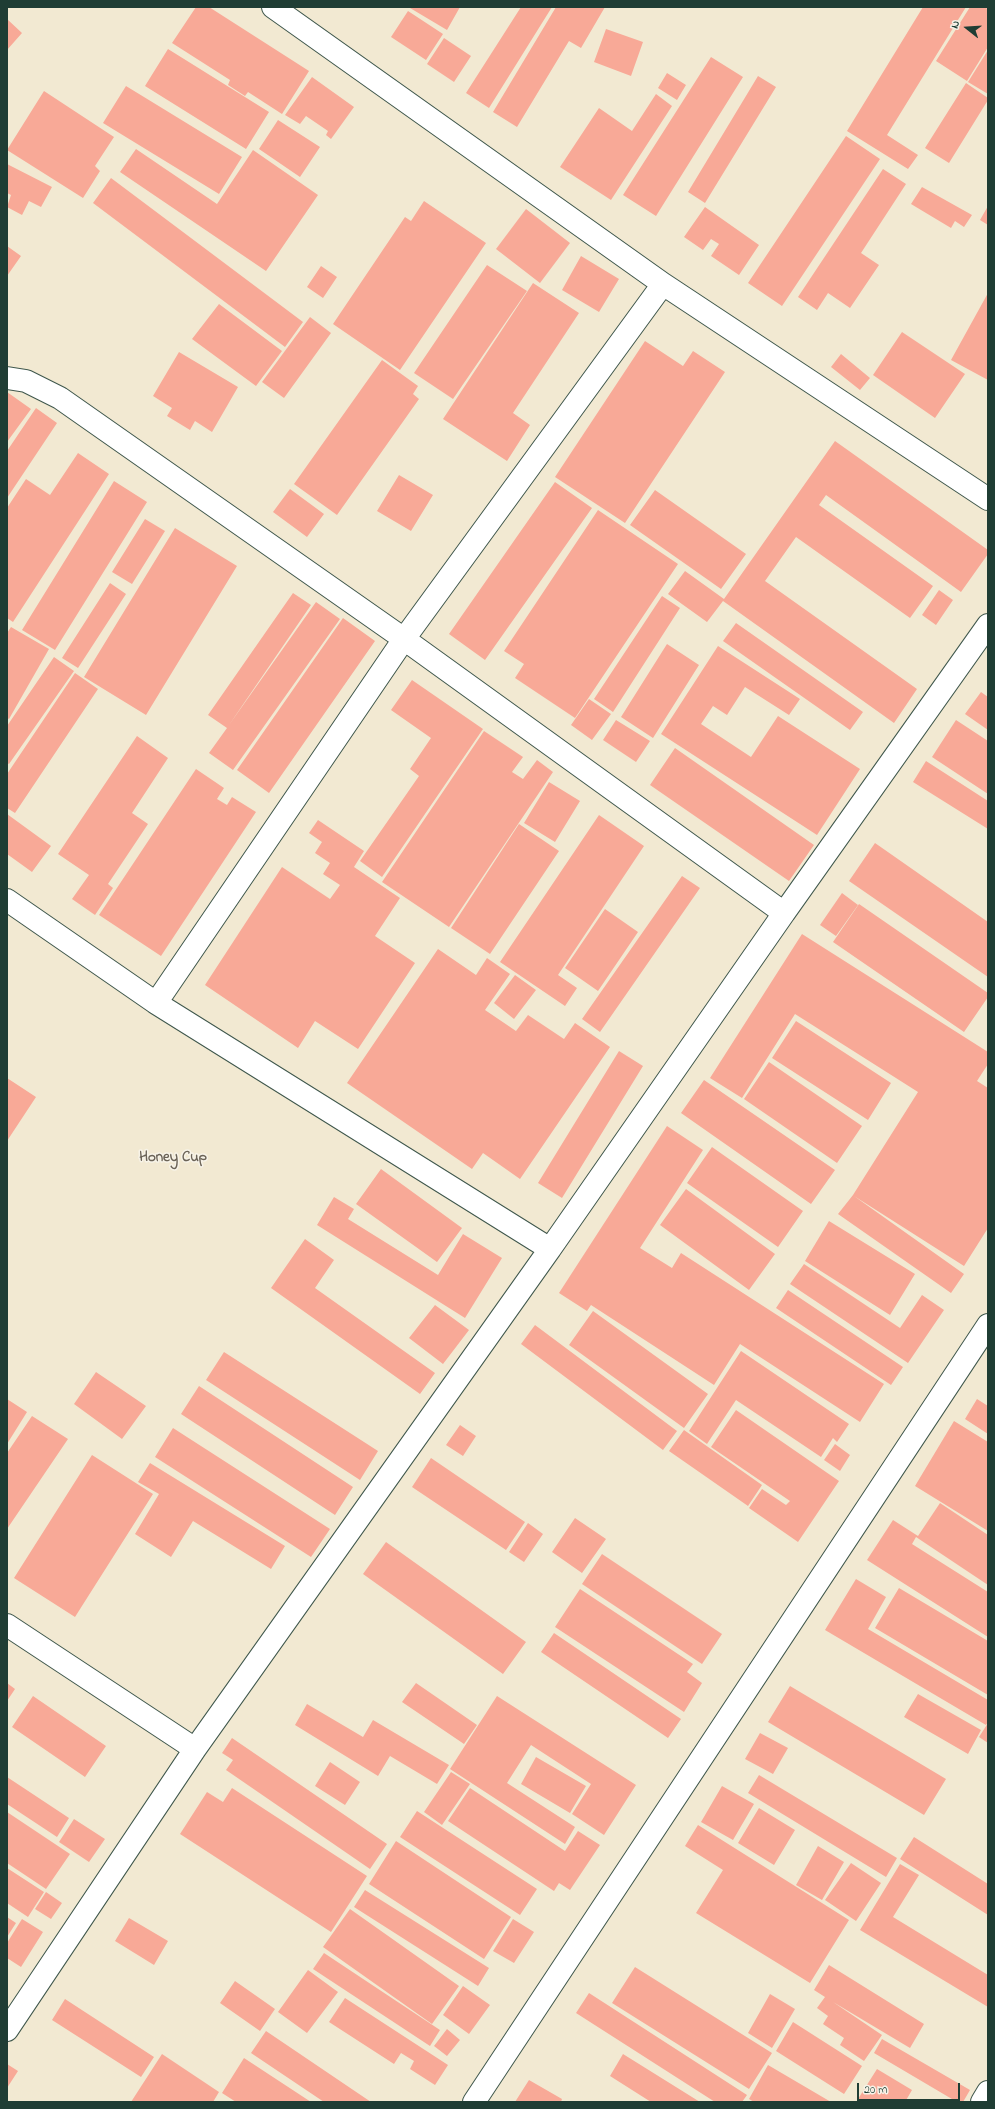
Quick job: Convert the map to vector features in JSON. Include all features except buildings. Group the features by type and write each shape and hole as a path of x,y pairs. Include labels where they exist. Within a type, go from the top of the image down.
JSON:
{"street":[{"path":"273,7 663,284 988,499"},
{"path":"156,1003 404,639 663,284"},
{"path":"7,378 26,381 60,398 404,639 784,913"},
{"path":"7,2030 195,1749 550,1249 784,913 988,626"},
{"path":"7,900 156,1003 550,1249"},
{"path":"474,2102 988,1325"},
{"path":"7,1624 195,1749"},
{"path":"982,2102 988,2092"}],"district":[{"name":"Honey Cup","path":"173,1159"}]}
